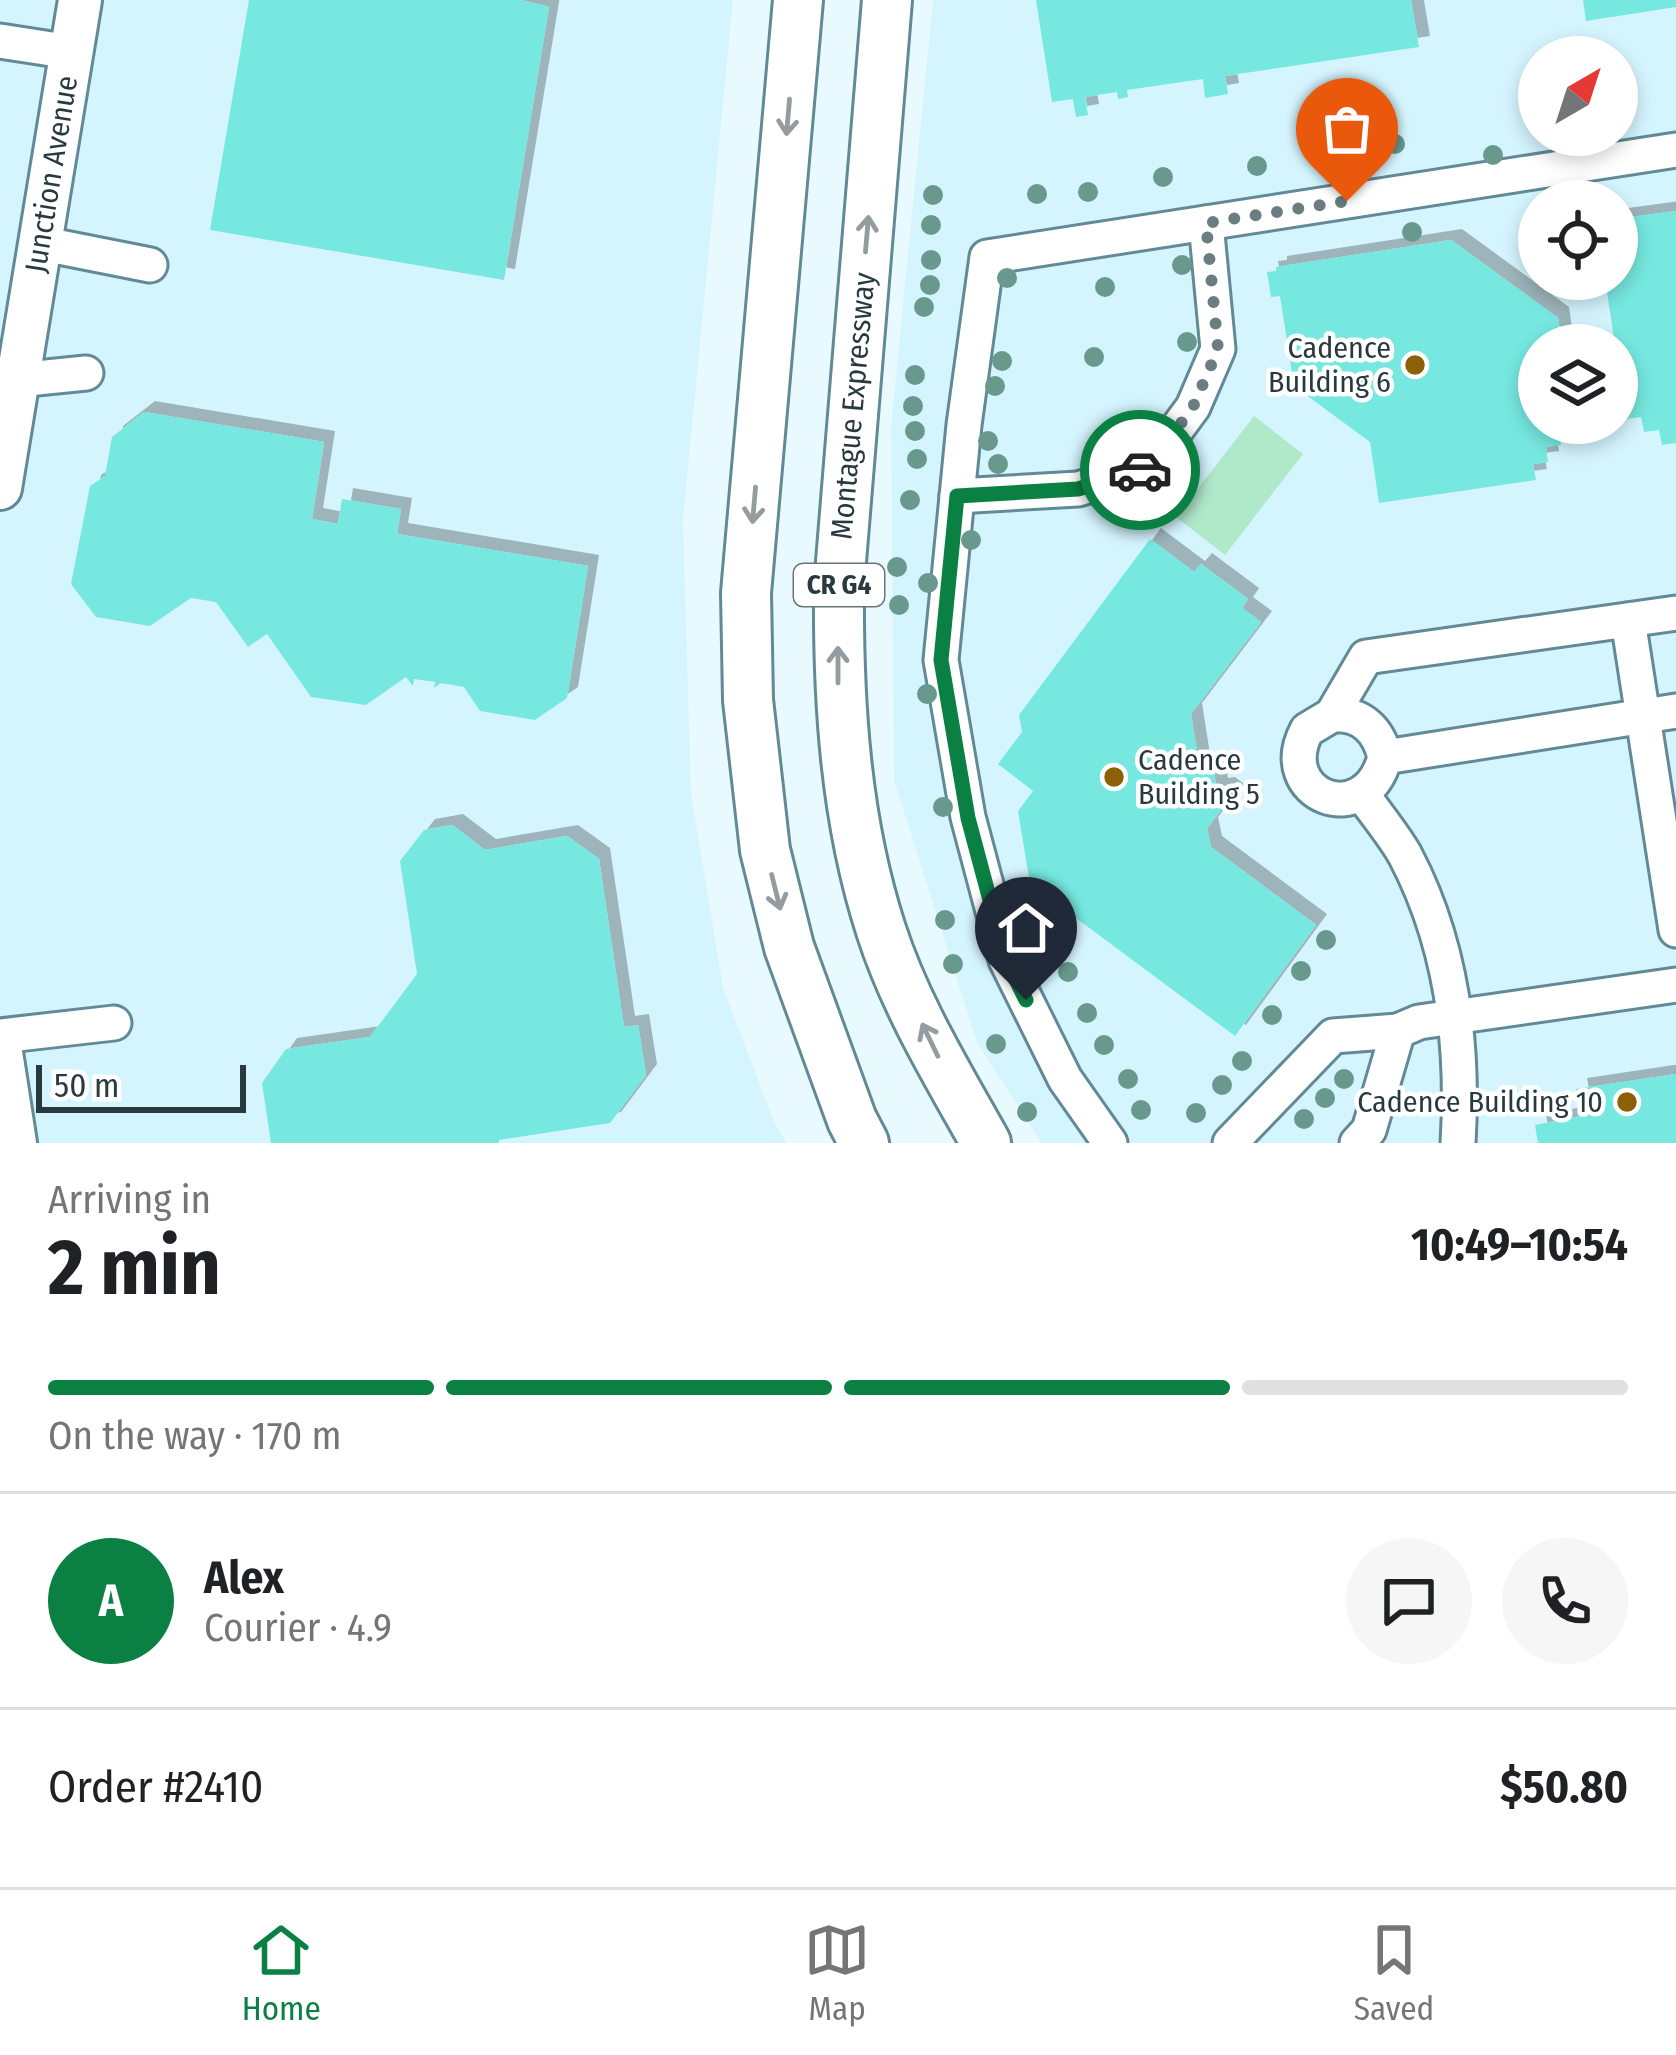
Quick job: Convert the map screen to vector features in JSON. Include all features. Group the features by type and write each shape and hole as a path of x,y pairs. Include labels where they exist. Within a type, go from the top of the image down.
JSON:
{"highway":[{"path":"798,0 746,592 748,700 765,850 789,947 864,1143"},
{"name":"Montague Expressway","path":"886,0 839,586 838,681 856,833 881,932 928,1040 986,1143"}],"main road":[{"name":"Junction Avenue","path":"0,488 80,0"},
{"path":"0,1046 15,1143"}],"lane":[{"path":"0,41 71,52"},
{"path":"1110,1143 1065,1078 1006,960 968,818 941,660 987,257 1676,150"},
{"path":"957,496 1078,489 1148,468 1193,407 1218,349 1206,223"},
{"path":"39,243 150,265"},
{"path":"17,380 86,373"},
{"path":"1332,715 1366,658 1676,613"},
{"path":"1628,620 1659,714 1676,930"},
{"path":"1385,757 1659,714"},
{"path":"1355,716 1368,724 1385,757 1373,785 1362,794 1336,799 1317,793 1300,773 1299,744 1318,720 1355,716"},
{"path":"1362,794 1403,852 1438,930 1462,1079 1458,1143"},
{"path":"1230,1143 1333,1036 1397,1031 1420,1022 1676,985"},
{"path":"0,1036 114,1022"},
{"path":"1357,1143 1369,1130 1397,1031"}],"shaded area":[{"path":"0,0 733,0 683,520 691,793 723,987 774,1122 787,1143 0,1143"},
{"path":"933,0 1676,0 1676,1143 1042,1143 977,1043 894,780 891,427"}],"green space":[{"path":"1254,416 1303,454 1225,555 1176,517"}],"building":[{"path":"249,0 521,0 549,7 504,280 210,230"},
{"path":"1036,0 1411,0 1419,47 1225,76 1228,94 1205,98 1203,79 1127,90 1128,97 1118,99 1117,92 1085,97 1088,115 1076,117 1073,99 1052,102"},
{"path":"1583,0 1676,0 1676,7 1586,21"},
{"path":"1676,211 1676,443 1662,445 1659,430 1644,432 1638,417 1638,324 1612,324 1608,300 1638,300 1638,216"},
{"name":"Cadence Building 6","path":"1451,240 1518,289 1518,300 1533,300 1558,318 1559,324 1518,324 1518,444 1561,445 1546,447 1548,462 1533,464 1536,480 1379,503 1370,442 1294,386 1280,296 1271,297 1267,272"},
{"path":"144,412 324,442 312,519 338,524 342,499 401,509 397,534 588,566 567,698 535,720 480,711 464,687 441,683 434,688 435,682 414,679 413,686 406,677 366,705 311,697 267,634 248,647 216,602 191,598 150,626 96,617 71,584 90,486 105,476 112,437"},
{"name":"Cadence Building 5","path":"1150,539 1194,572 1201,564 1248,599 1242,608 1261,622 1191,714 1199,765 1212,763 1217,789 1233,795 1207,828 1211,847 1316,925 1235,1036 1030,884 1018,811 1033,791 998,764 1022,732 1019,715"},
{"path":"452,825 485,850 567,836 599,859 624,1027 638,1025 646,1075 610,1123 499,1143 271,1143 262,1083 286,1049 370,1037 417,974 400,861 424,830"},
{"name":"Cadence Building 10","path":"1676,1074 1676,1143 1538,1143 1535,1125 1581,1116 1576,1089"}],"way so far":[{"path":"1140,470 1148,468 1193,407 1218,349 1206,223 1347,201"}],"place":[{"name":"Cadence Building 6","path":"1415,365"},
{"name":"Cadence Building 5","path":"1114,777"},
{"name":"Cadence Building 10","path":"1627,1102"}],"route":[{"path":"1026,1000 1006,960 968,818 941,660 957,496 1078,489 1140,470"}]}
